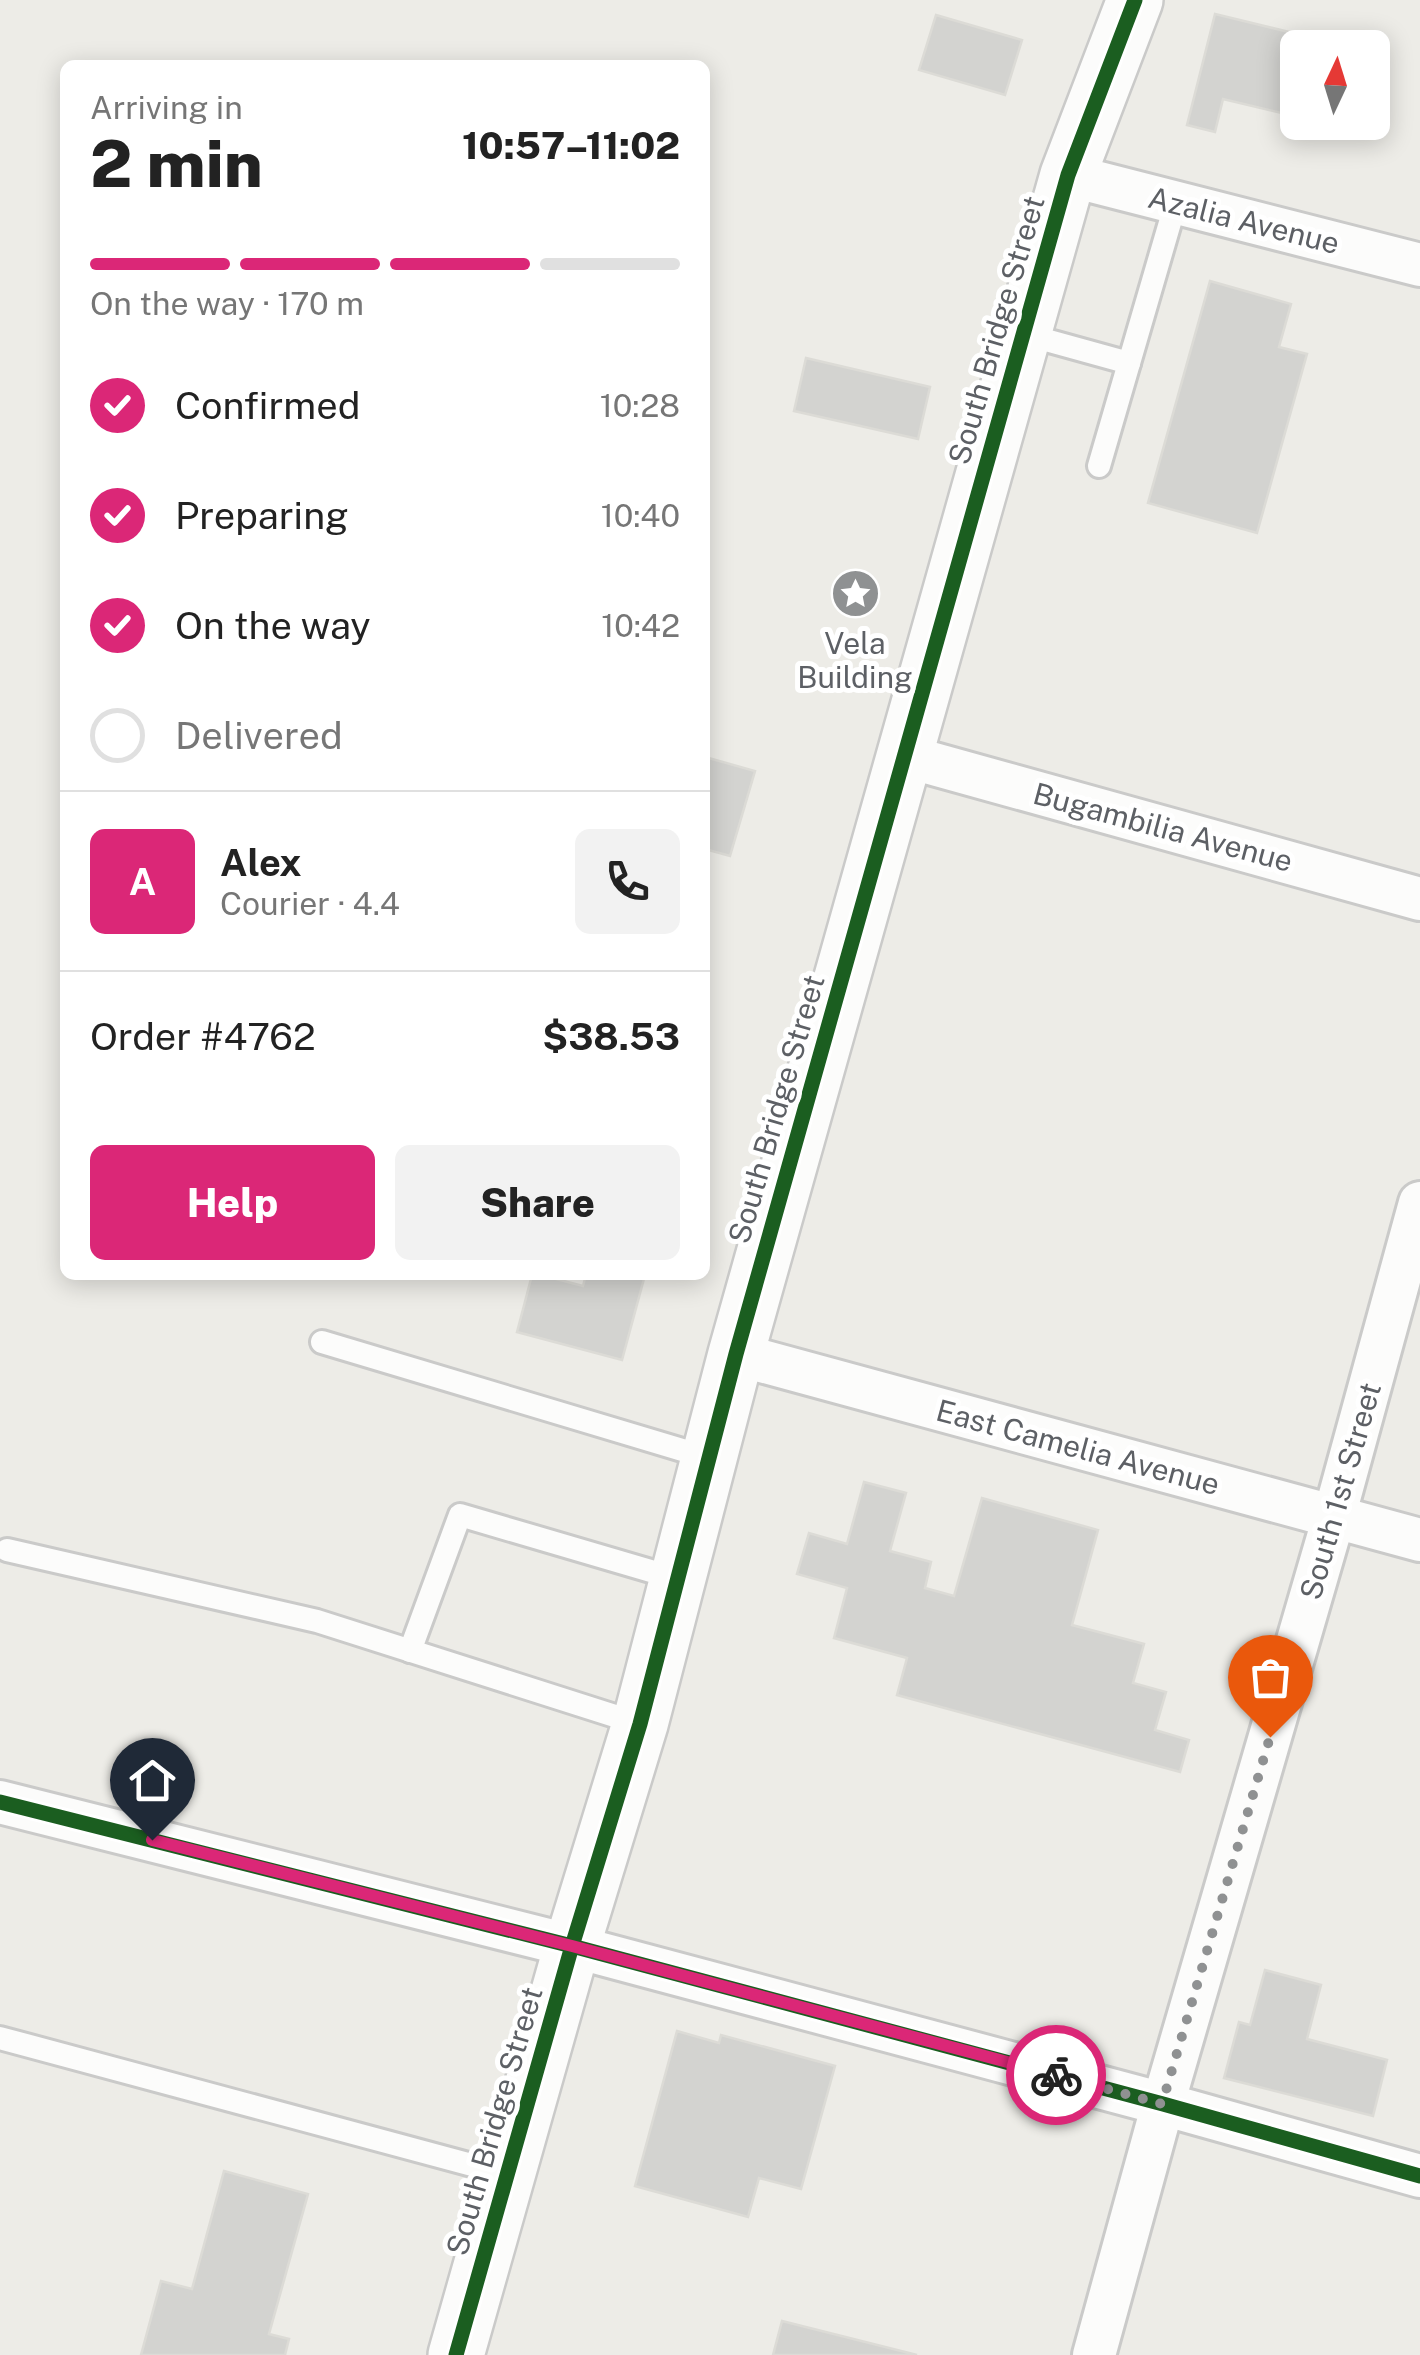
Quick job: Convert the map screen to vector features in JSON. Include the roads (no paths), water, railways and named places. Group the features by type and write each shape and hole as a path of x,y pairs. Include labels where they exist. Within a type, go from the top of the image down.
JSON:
{"street":[{"name":"South Bridge Street","path":"456,2355 572,1946 640,1724 736,1354 1068,175 1135,0"},
{"name":"Azalia Avenue","path":"1068,175 1420,265"},
{"name":"Bugambilia Avenue","path":"905,756 1420,899"},
{"name":"South 1st Street","path":"1094,2355 1420,1204"},
{"name":"East Camelia Avenue","path":"736,1354 1420,1540"},
{"path":"0,1802 572,1946 1420,2176"}],"lane":[{"path":"1099,466 1176,202"},
{"path":"1024,334 1129,364"},
{"path":"322,1342 708,1458"},
{"path":"410,1651 460,1515 678,1578"},
{"path":"7,1550 317,1621 640,1724"},
{"path":"0,2038 509,2175"}],"place":[{"name":"Vela Building","path":"855,594"}]}
